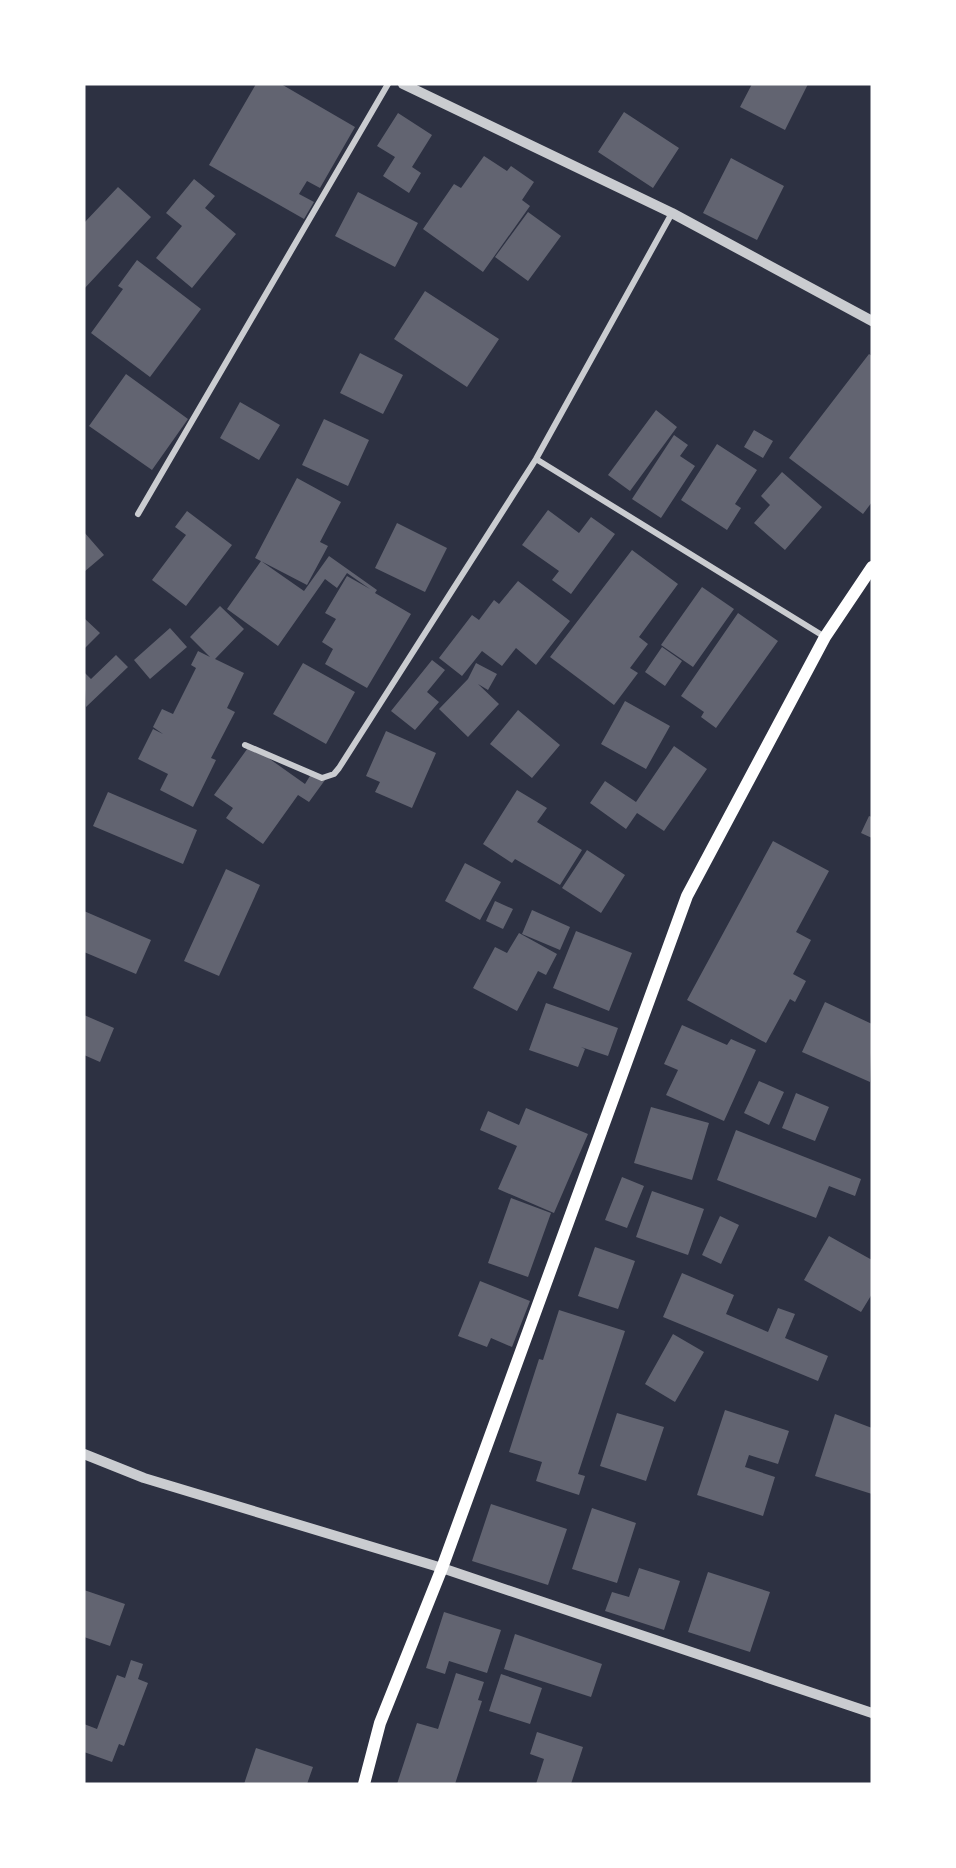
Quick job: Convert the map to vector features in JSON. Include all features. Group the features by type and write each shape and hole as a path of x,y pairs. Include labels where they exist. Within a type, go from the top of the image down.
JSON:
{"main road":[{"path":"364,1784 380,1723 442,1568 687,896 825,637 872,567"}],"street":[{"path":"138,514 388,84"},
{"path":"402,84 672,213 872,321"},
{"path":"245,745 322,778 334,774 536,459 672,213"},
{"path":"536,459 825,637"},
{"path":"84,1454 144,1478 442,1568 872,1713"}],"building":[{"path":"256,84 281,84 355,127 320,188 307,181 299,194 314,202 304,219 209,165"},
{"path":"752,84 808,84 785,130 740,107"},
{"path":"624,112 679,148 653,188 598,152"},
{"path":"398,113 432,135 412,167 421,173 409,193 383,176 395,157 377,146"},
{"path":"484,156 507,171 511,166 534,182 522,200 530,206 483,272 423,229 454,184 461,188"},
{"path":"731,158 784,186 757,240 703,213"},
{"path":"194,179 215,196 205,208 236,234 192,288 156,258 182,226 166,213"},
{"path":"118,187 151,217 84,289 84,223"},
{"path":"358,192 418,223 395,267 335,236"},
{"path":"528,212 561,236 528,281 495,257"},
{"path":"137,260 201,309 150,377 91,333 123,289 118,286"},
{"path":"425,291 499,339 467,387 394,339"},
{"path":"360,353 403,375 383,414 340,393"},
{"path":"869,354 872,356 872,502 863,514 789,458"},
{"path":"126,374 188,419 152,470 89,426"},
{"path":"240,402 280,425 259,460 220,438"},
{"path":"656,410 677,427 630,491 608,475"},
{"path":"324,419 369,440 348,486 302,465"},
{"path":"754,430 773,441 763,458 744,447"},
{"path":"674,435 688,445 680,456 695,466 661,518 632,499"},
{"path":"717,444 757,470 735,504 741,508 727,530 681,500"},
{"path":"782,472 822,507 785,550 754,523 770,505 761,496"},
{"path":"297,478 341,502 320,542 328,546 307,585 255,558"},
{"path":"548,510 579,533 591,517 615,534 571,594 552,580 559,571 522,545"},
{"path":"187,511 232,545 186,606 152,580 186,535 175,527"},
{"path":"397,523 447,548 425,592 375,568"},
{"path":"84,532 104,555 84,572"},
{"path":"632,550 678,584 639,637 648,644 630,668 638,673 614,705 550,657"},
{"path":"329,556 377,590 375,593 411,614 367,688 325,664 333,649 322,642 336,619 325,613 347,576 370,589 347,573 337,588 325,579 278,646 227,609 261,561 304,591"},
{"path":"518,581 570,621 536,665 516,648 502,666 482,651 462,676 439,658 472,615 479,620 494,600 499,604"},
{"path":"702,587 734,609 693,667 661,645"},
{"path":"220,606 244,629 215,659 244,673 227,708 235,712 211,758 216,760 193,807 160,790 168,774 138,759 153,729 163,734 153,727 162,709 173,714 196,668 191,665 198,651 210,657 190,637"},
{"path":"738,613 778,641 716,728 701,717 704,712 681,696"},
{"path":"84,618 100,633 84,649"},
{"path":"170,628 187,647 150,679 134,660"},
{"path":"662,647 682,661 665,686 645,672"},
{"path":"116,655 128,667 86,707 84,672 91,679"},
{"path":"432,660 445,670 427,692 439,702 415,730 391,711"},
{"path":"303,663 355,692 326,744 273,714"},
{"path":"476,663 497,674 488,690 478,684 499,704 468,737 439,709 468,679"},
{"path":"625,701 670,726 646,769 601,744"},
{"path":"518,710 560,745 532,778 490,744"},
{"path":"386,731 436,753 412,808 375,792 380,782 366,776"},
{"path":"250,745 305,784 313,771 325,780 309,802 298,795 263,844 226,818 233,808 214,795"},
{"path":"674,746 707,769 664,831 637,813 626,829 590,803 605,781 636,802"},
{"path":"517,790 547,808 537,822 582,850 560,885 515,859 512,863 483,844"},
{"path":"108,792 197,830 183,864 93,826"},
{"path":"869,816 872,817 872,838 861,833"},
{"path":"773,841 829,871 796,932 811,940 793,974 806,981 795,1002 790,999 766,1043 687,1000"},
{"path":"587,850 625,875 601,913 562,888"},
{"path":"465,863 501,882 480,920 445,901"},
{"path":"226,869 260,885 219,976 184,961"},
{"path":"495,901 513,909 503,929 486,921"},
{"path":"532,910 570,927 560,950 522,934"},
{"path":"84,911 151,940 136,974 84,952"},
{"path":"576,931 632,953 609,1011 553,988"},
{"path":"519,933 557,954 546,975 538,971 517,1011 473,988 495,947 507,953"},
{"path":"825,1002 872,1024 870,1082 802,1052"},
{"path":"546,1003 618,1028 608,1056 581,1047 585,1049 578,1067 529,1050"},
{"path":"84,1015 114,1028 100,1062 84,1055"},
{"path":"682,1025 727,1045 731,1039 756,1050 724,1121 666,1095 678,1070 664,1064"},
{"path":"759,1081 784,1092 769,1125 744,1113"},
{"path":"796,1093 829,1107 815,1141 782,1128"},
{"path":"651,1107 709,1123 692,1180 634,1163"},
{"path":"526,1108 588,1134 554,1213 498,1189 517,1146 480,1130 488,1111 519,1125"},
{"path":"736,1130 861,1179 855,1196 829,1186 816,1218 717,1180"},
{"path":"622,1177 644,1186 627,1228 605,1220"},
{"path":"652,1191 704,1209 688,1255 636,1237"},
{"path":"511,1198 551,1213 528,1277 488,1263"},
{"path":"720,1216 739,1225 721,1264 702,1255"},
{"path":"829,1236 872,1260 872,1294 861,1312 804,1280"},
{"path":"595,1247 635,1261 618,1309 578,1296"},
{"path":"682,1273 734,1295 726,1314 768,1332 778,1308 795,1314 785,1338 828,1356 818,1381 663,1317"},
{"path":"480,1281 530,1301 512,1347 491,1338 487,1347 458,1336"},
{"path":"559,1310 625,1331 578,1474 585,1476 579,1495 536,1481 542,1462 509,1452 539,1359 543,1360"},
{"path":"673,1334 704,1352 675,1402 645,1384"},
{"path":"725,1410 789,1431 778,1464 749,1455 745,1467 775,1477 763,1516 697,1495"},
{"path":"617,1413 664,1427 646,1481 600,1466"},
{"path":"835,1414 872,1428 872,1494 815,1476"},
{"path":"491,1504 567,1529 548,1585 472,1561"},
{"path":"592,1508 636,1523 617,1583 572,1569"},
{"path":"639,1568 680,1581 664,1630 605,1611 612,1592 629,1597"},
{"path":"708,1572 770,1592 750,1652 688,1632"},
{"path":"84,1590 125,1604 110,1646 84,1637"},
{"path":"444,1612 501,1630 487,1673 449,1661 445,1674 426,1668"},
{"path":"515,1634 602,1664 591,1697 504,1669"},
{"path":"131,1660 143,1664 138,1679 148,1683 124,1746 119,1744 112,1762 84,1752 84,1724 97,1729 117,1675 125,1678"},
{"path":"456,1673 484,1682 478,1700 482,1701 455,1784 397,1784 417,1723 438,1729"},
{"path":"501,1674 542,1688 530,1724 489,1711"},
{"path":"537,1732 583,1747 571,1784 536,1784 544,1759 530,1754"},
{"path":"256,1748 313,1767 307,1784 244,1784"}]}
